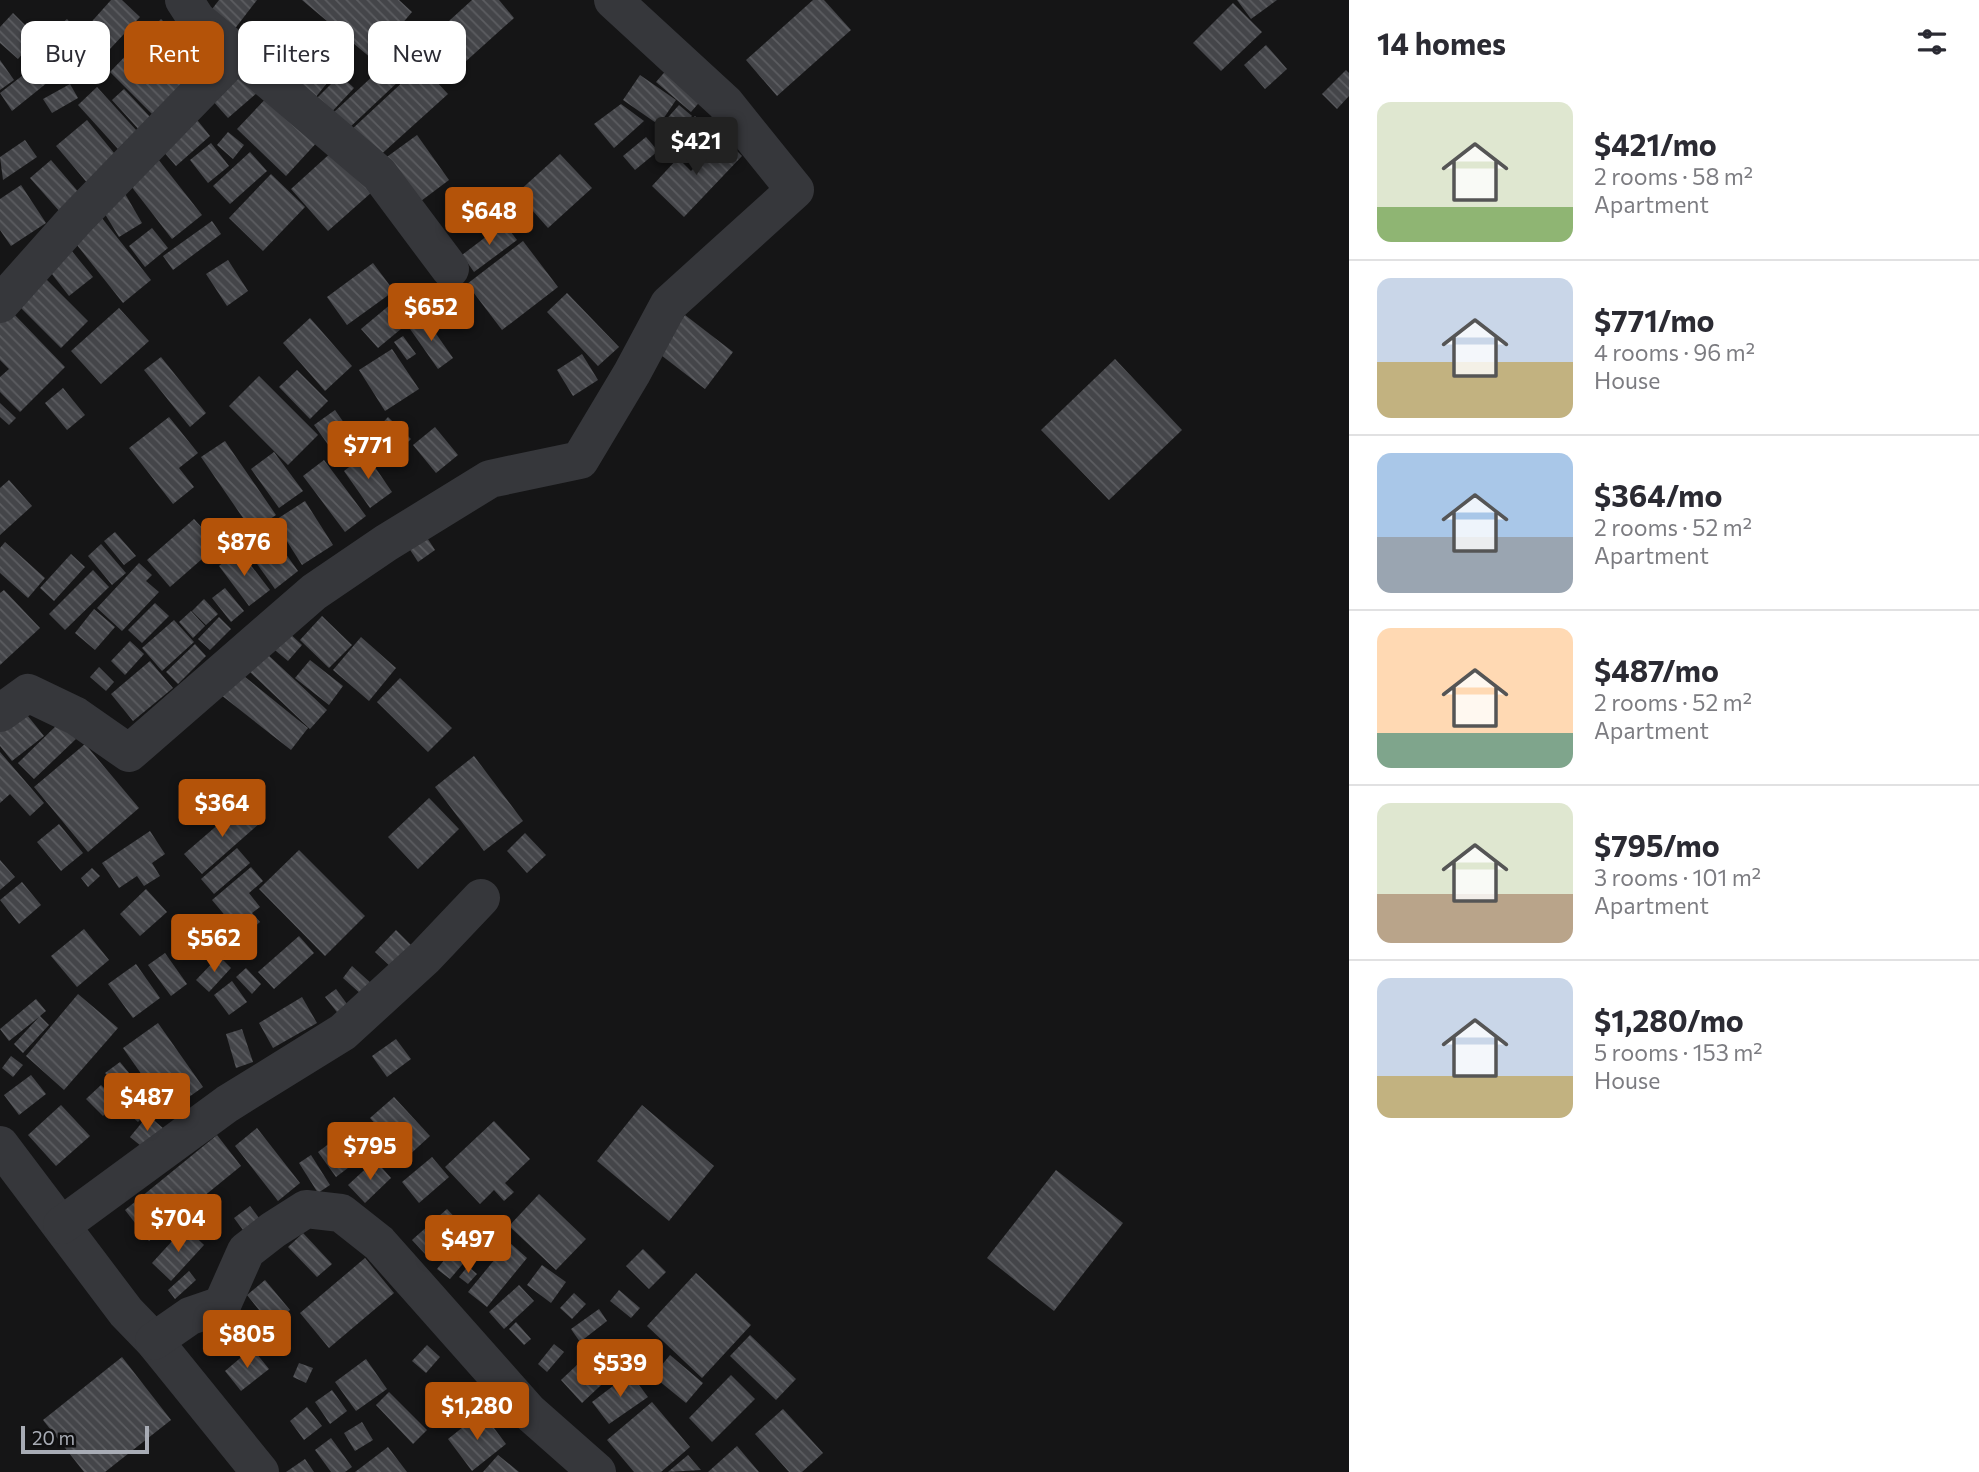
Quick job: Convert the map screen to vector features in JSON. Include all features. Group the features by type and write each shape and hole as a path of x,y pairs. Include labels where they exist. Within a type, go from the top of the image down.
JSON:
{"street":[{"path":"184,0 197,20 379,174 450,269"},
{"path":"0,713 28,693 76,716 128,753 314,592 386,543 490,479 580,460 632,373 668,304 794,190 725,103 613,0"},
{"path":"0,304 75,220 237,53"},
{"path":"62,1225 227,1104 343,1032 425,957 481,898"},
{"path":"0,1145 126,1312 154,1341 260,1472"},
{"path":"154,1341 190,1316 222,1305 246,1251 273,1230 306,1209 341,1213 379,1243 529,1412 597,1472"}],"building":[{"path":"111,0 122,0 140,17 136,21 124,21 124,34 110,49 110,21 92,21"},
{"path":"219,0 257,0 238,21 230,35 224,30 224,21 211,21 206,17"},
{"path":"302,0 399,0 412,12 404,21 368,21 368,56 354,44 354,21 327,21"},
{"path":"472,0 499,0 514,18 466,61 466,21 449,21"},
{"path":"813,0 824,0 851,30 777,96 746,60"},
{"path":"1237,0 1277,0 1251,19"},
{"path":"1233,3 1262,32 1221,71 1193,43"},
{"path":"13,13 21,21 21,56 18,59 0,43 0,27"},
{"path":"1266,45 1287,69 1265,89 1244,65"},
{"path":"124,57 124,84 185,84 154,116 110,72"},
{"path":"0,60 14,80 0,90"},
{"path":"233,65 238,71 238,84 249,84 257,93 228,118 204,91 212,84 224,84 224,73"},
{"path":"669,67 703,98 691,112 656,82"},
{"path":"1346,70 1349,73 1349,96 1337,109 1322,94"},
{"path":"640,75 676,100 659,125 623,100"},
{"path":"21,77 21,84 46,84 12,111 0,93"},
{"path":"368,80 368,84 396,84 348,129 333,113"},
{"path":"70,84 78,98 52,113 43,99"},
{"path":"288,84 326,84 311,103"},
{"path":"331,84 350,84 354,88 327,117 312,103"},
{"path":"401,84 439,84 448,94 376,159 350,131"},
{"path":"97,87 137,131 118,149 78,105"},
{"path":"124,89 153,120 141,132 112,100"},
{"path":"272,92 320,139 286,176 237,129"},
{"path":"621,104 644,121 614,148 594,124"},
{"path":"679,105 692,116 675,134 663,123"},
{"path":"190,111 210,136 176,166 155,142"},
{"path":"695,116 715,134 688,163 668,144"},
{"path":"87,120 119,159 89,185 56,146"},
{"path":"228,132 244,145 233,159 217,145"},
{"path":"417,135 449,180 417,204 384,159"},
{"path":"646,137 658,151 635,170 623,156"},
{"path":"723,137 742,156 684,217 652,186 678,158 691,171"},
{"path":"25,140 37,157 3,180 0,157"},
{"path":"211,143 229,166 208,183 190,160"},
{"path":"334,150 372,192 328,231 291,189"},
{"path":"250,152 267,171 230,204 213,186"},
{"path":"154,154 202,215 172,239 124,177"},
{"path":"560,154 592,188 548,228 517,193"},
{"path":"51,160 81,195 61,213 30,178"},
{"path":"271,174 305,207 263,251 229,218"},
{"path":"21,185 46,223 11,246 0,230 0,199"},
{"path":"124,192 142,223 119,237 100,206"},
{"path":"97,212 151,280 123,303 69,235"},
{"path":"212,221 221,234 173,270 163,256"},
{"path":"504,223 517,240 474,272 462,255"},
{"path":"152,228 168,248 145,267 129,246"},
{"path":"523,241 558,287 502,330 467,284"},
{"path":"71,250 93,277 69,296 48,269"},
{"path":"228,260 248,291 227,306 206,274"},
{"path":"373,263 394,291 347,325 327,297"},
{"path":"46,279 88,321 61,348 19,306"},
{"path":"567,293 619,347 598,366 547,312"},
{"path":"397,299 413,319 378,348 361,329"},
{"path":"119,308 149,341 101,384 71,351"},
{"path":"11,311 65,367 20,412 0,392 0,377 9,369 0,360 0,322"},
{"path":"685,315 733,352 705,389 657,352"},
{"path":"310,318 352,366 325,391 283,343"},
{"path":"425,318 453,358 438,369 410,329"},
{"path":"403,336 416,354 407,360 394,342"},
{"path":"392,349 419,389 385,411 359,370"},
{"path":"582,354 598,380 573,396 557,370"},
{"path":"161,357 206,413 190,427 144,370"},
{"path":"1115,359 1182,430 1109,500 1041,430"},
{"path":"297,370 328,401 310,419 279,387"},
{"path":"259,376 318,435 288,465 229,406"},
{"path":"63,388 85,415 67,430 45,403"},
{"path":"0,403 16,418 9,425 0,417"},
{"path":"335,410 365,453 344,467 314,425"},
{"path":"169,417 198,453 179,468 194,487 173,504 129,448"},
{"path":"388,417 411,439 388,462 366,441"},
{"path":"435,427 458,455 436,473 413,445"},
{"path":"225,441 276,515 252,531 201,457"},
{"path":"274,452 303,491 279,508 251,469"},
{"path":"366,454 392,492 370,508 344,471"},
{"path":"324,460 366,516 345,532 303,476"},
{"path":"9,480 32,506 0,535 0,488"},
{"path":"305,501 333,545 302,565 274,521"},
{"path":"194,519 218,545 170,587 147,560"},
{"path":"239,519 258,543 245,554 226,530"},
{"path":"270,527 275,537 264,543 259,534"},
{"path":"115,532 136,556 124,565 104,541"},
{"path":"424,533 435,550 418,562 407,545"},
{"path":"275,539 298,571 275,589 252,557"},
{"path":"5,542 45,578 28,598 0,573 0,548"},
{"path":"101,544 126,573 112,585 88,556"},
{"path":"239,550 270,590 249,606 219,566"},
{"path":"71,554 85,567 54,601 40,588"},
{"path":"139,563 152,575 146,581 159,592 122,631 97,608"},
{"path":"93,570 109,587 65,630 49,614"},
{"path":"225,588 244,611 231,622 212,598"},
{"path":"4,590 40,628 0,665 0,593"},
{"path":"204,599 218,614 206,625 192,611"},
{"path":"155,603 169,616 142,643 128,630"},
{"path":"94,609 115,627 95,650 75,633"},
{"path":"191,611 205,626 193,638 179,622"},
{"path":"322,616 352,645 329,668 300,640"},
{"path":"219,617 231,629 210,650 198,639"},
{"path":"174,620 194,642 162,671 142,648"},
{"path":"285,629 302,645 288,661 270,646"},
{"path":"361,637 396,668 369,701 333,670"},
{"path":"130,641 144,654 125,675 111,661"},
{"path":"195,644 206,656 178,684 166,672"},
{"path":"266,653 327,710 310,729 249,671"},
{"path":"310,660 343,686 329,705 295,678"},
{"path":"150,661 173,688 133,721 111,694"},
{"path":"99,667 114,682 106,691 90,677"},
{"path":"234,668 308,728 291,750 216,691"},
{"path":"400,678 452,728 428,752 377,702"},
{"path":"23,710 44,736 12,761 0,746 0,729"},
{"path":"60,722 76,739 34,779 18,763"},
{"path":"85,744 139,808 88,852 34,787"},
{"path":"0,752 44,803 30,816 10,794 0,803"},
{"path":"474,756 523,821 484,851 435,787"},
{"path":"429,798 459,829 418,869 388,837"},
{"path":"243,803 260,823 202,874 184,854"},
{"path":"59,824 83,853 61,871 37,842"},
{"path":"150,831 165,854 152,863 160,876 144,886 137,876 119,888 102,863"},
{"path":"525,833 546,855 527,873 507,851"},
{"path":"237,848 250,863 214,894 201,879"},
{"path":"299,850 365,916 325,956 259,889"},
{"path":"0,860 15,877 0,890"},
{"path":"251,867 263,881 249,893 260,907 252,913 260,922 243,937 212,900"},
{"path":"92,868 100,876 88,887 81,878"},
{"path":"22,882 41,905 19,924 0,900"},
{"path":"146,889 167,912 140,936 120,914"},
{"path":"84,929 109,960 77,987 51,956"},
{"path":"396,930 412,946 391,967 375,952"},
{"path":"299,936 314,953 274,989 258,972"},
{"path":"165,953 187,984 171,996 148,965"},
{"path":"219,956 231,968 209,992 196,980"},
{"path":"136,964 160,998 133,1018 108,984"},
{"path":"352,966 372,984 362,995 343,978"},
{"path":"246,968 261,984 252,994 236,977"},
{"path":"232,981 247,1002 229,1015 214,995"},
{"path":"336,989 350,1008 340,1016 325,997"},
{"path":"78,994 118,1028 64,1090 26,1056"},
{"path":"302,997 317,1023 273,1048 259,1023"},
{"path":"36,999 46,1011 40,1016 49,1025 23,1053 14,1044 39,1017 9,1041 0,1029"},
{"path":"158,1023 203,1087 168,1112 123,1048"},
{"path":"242,1029 253,1062 236,1068 226,1034"},
{"path":"396,1039 411,1059 387,1077 372,1056"},
{"path":"11,1056 23,1065 13,1077 2,1068"},
{"path":"120,1062 134,1079 119,1090 105,1073"},
{"path":"31,1075 46,1094 19,1115 4,1095"},
{"path":"101,1085 117,1101 103,1116 86,1099"},
{"path":"394,1097 430,1136 406,1158 370,1118"},
{"path":"142,1099 151,1107 138,1122 129,1114"},
{"path":"61,1105 90,1136 56,1166 28,1135"},
{"path":"642,1105 714,1166 669,1221 597,1161"},
{"path":"148,1115 164,1129 146,1150 130,1137"},
{"path":"494,1121 530,1159 505,1183 514,1192 504,1201 494,1190 480,1204 445,1167"},
{"path":"355,1124 373,1149 336,1177 318,1152"},
{"path":"257,1128 300,1183 278,1201 235,1146"},
{"path":"217,1135 241,1166 149,1241 125,1210"},
{"path":"311,1155 330,1185 318,1193 299,1163"},
{"path":"432,1157 449,1177 419,1203 402,1182"},
{"path":"375,1160 391,1178 365,1203 348,1185"},
{"path":"1056,1170 1123,1223 1054,1311 987,1258"},
{"path":"539,1194 586,1239 556,1270 509,1226"},
{"path":"250,1206 262,1222 246,1234 234,1218"},
{"path":"447,1209 460,1223 426,1255 412,1240"},
{"path":"185,1227 204,1245 171,1281 152,1263"},
{"path":"470,1228 484,1239 450,1279 437,1269"},
{"path":"303,1233 332,1264 317,1277 288,1247"},
{"path":"509,1242 527,1258 487,1307 468,1292"},
{"path":"643,1249 666,1272 649,1289 626,1266"},
{"path":"365,1258 394,1293 329,1348 300,1313"},
{"path":"542,1265 566,1282 551,1303 527,1285"},
{"path":"468,1266 477,1274 468,1284 459,1277"},
{"path":"189,1271 196,1280 175,1299 168,1290"},
{"path":"696,1273 751,1325 702,1378 647,1326"},
{"path":"265,1280 290,1310 272,1326 247,1295"},
{"path":"519,1285 534,1301 504,1329 489,1312"},
{"path":"619,1290 640,1308 631,1318 610,1301"},
{"path":"574,1293 586,1304 572,1319 560,1308"},
{"path":"599,1309 607,1321 580,1342 571,1329"},
{"path":"516,1322 531,1339 524,1345 509,1329"},
{"path":"259,1323 281,1341 271,1354 248,1337"},
{"path":"750,1335 796,1379 776,1400 730,1356"},
{"path":"554,1344 564,1352 547,1372 538,1364"},
{"path":"427,1345 440,1357 426,1373 412,1361"},
{"path":"252,1348 269,1369 241,1391 225,1371"},
{"path":"594,1349 615,1372 582,1403 561,1380"},
{"path":"670,1355 703,1383 686,1403 653,1376"},
{"path":"122,1357 171,1420 105,1472 84,1472 43,1420"},
{"path":"366,1359 387,1389 356,1411 335,1382"},
{"path":"299,1363 313,1368 306,1383 293,1377"},
{"path":"630,1373 648,1397 609,1424 592,1402"},
{"path":"731,1375 755,1399 712,1442 689,1418"},
{"path":"332,1390 347,1411 330,1424 315,1402"},
{"path":"389,1392 427,1430 413,1444 376,1405"},
{"path":"652,1402 690,1447 661,1472 634,1472 607,1440"},
{"path":"307,1407 322,1426 304,1440 290,1421"},
{"path":"783,1409 823,1453 802,1472 789,1472 755,1434"},
{"path":"482,1412 506,1444 472,1471 448,1439"},
{"path":"362,1422 373,1440 355,1451 344,1433"},
{"path":"331,1438 352,1467 345,1472 331,1472 315,1450"},
{"path":"737,1446 759,1472 708,1472"},
{"path":"388,1447 407,1472 355,1472"},
{"path":"498,1455 519,1472 483,1472"},
{"path":"688,1455 701,1470 668,1472"},
{"path":"305,1459 314,1472 286,1472"}]}
